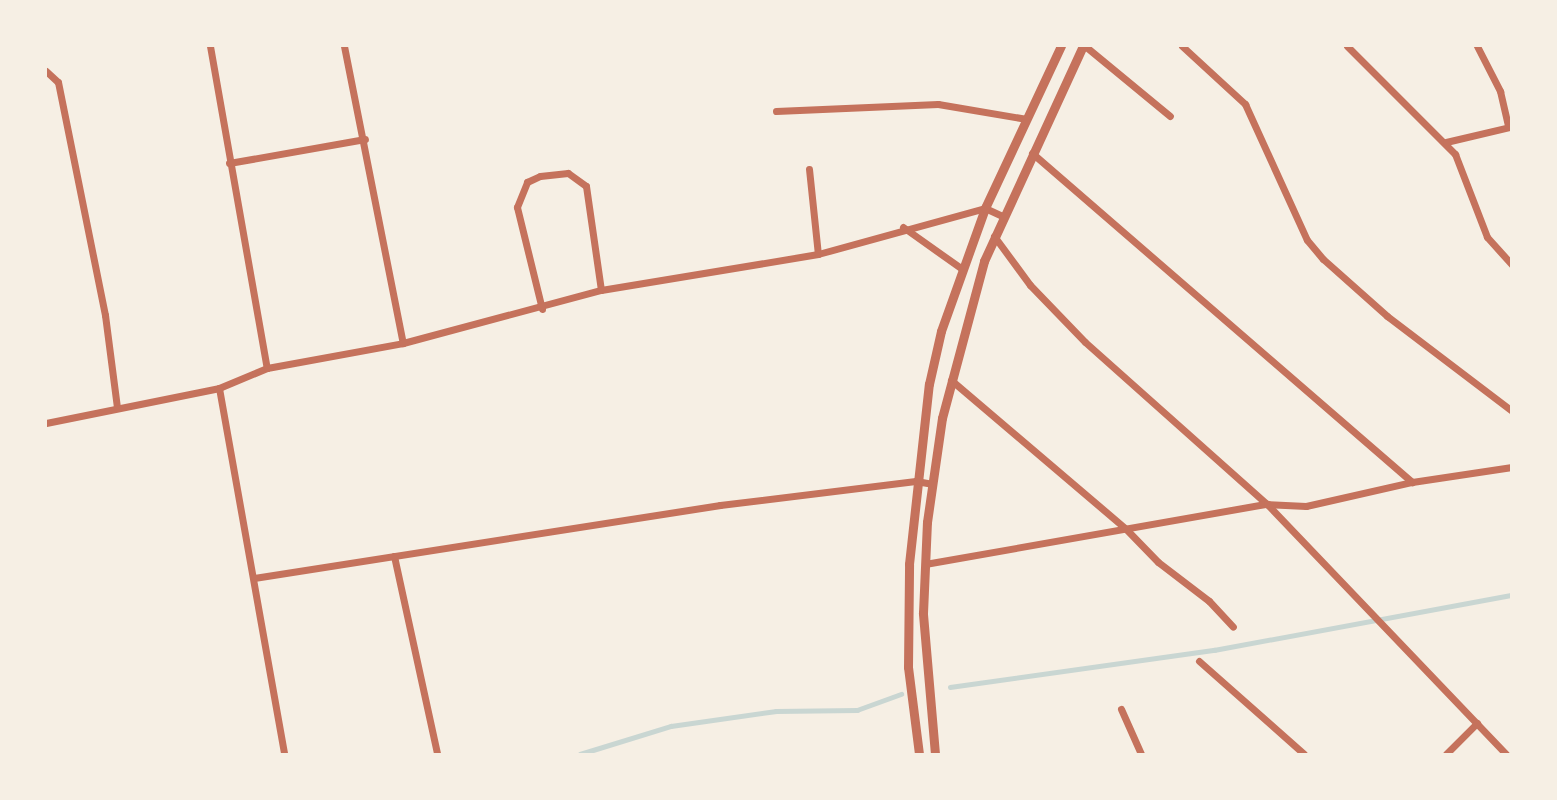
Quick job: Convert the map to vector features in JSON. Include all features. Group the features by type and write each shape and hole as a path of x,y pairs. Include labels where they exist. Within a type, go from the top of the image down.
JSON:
{"street":[{"path":"209,46 267,368"},
{"path":"344,46 365,139 402,342"},
{"path":"919,754 911,697 909,564 916,481 932,371 962,268 985,208 1061,46"},
{"path":"935,754 927,697 925,564 933,484 951,380 994,236 1084,46 1170,116"},
{"path":"1182,46 1245,104 1307,240 1323,259 1387,316 1511,411"},
{"path":"1347,46 1446,142 1455,154 1487,237 1511,265"},
{"path":"1446,142 1510,127 1500,91 1477,46"},
{"path":"46,71 58,82 105,315 117,407"},
{"path":"776,111 938,104 1027,119"},
{"path":"229,163 365,139"},
{"path":"1032,153 1412,482"},
{"path":"809,169 818,254"},
{"path":"542,309 517,207 527,182 540,176 568,173 586,186 601,290"},
{"path":"46,423 219,388 267,368 402,342 542,309 601,290 818,254 903,227 985,208 1002,216"},
{"path":"903,227 962,268"},
{"path":"994,236 1030,285 1086,342 1267,504 1506,754"},
{"path":"951,380 1126,529 1233,627"},
{"path":"219,388 284,754"},
{"path":"925,564 1267,504 1306,506 1412,482 1511,467"},
{"path":"254,578 720,505 916,481 933,484"},
{"path":"394,556 437,754"},
{"path":"1199,661 1304,754"},
{"path":"911,697 927,697"},
{"path":"1121,709 1137,752"},
{"path":"1446,754 1476,723"}],"waterway":[{"path":"950,687 1214,650 1512,595"},
{"path":"580,754 671,726 776,711 857,710 901,694"}]}
